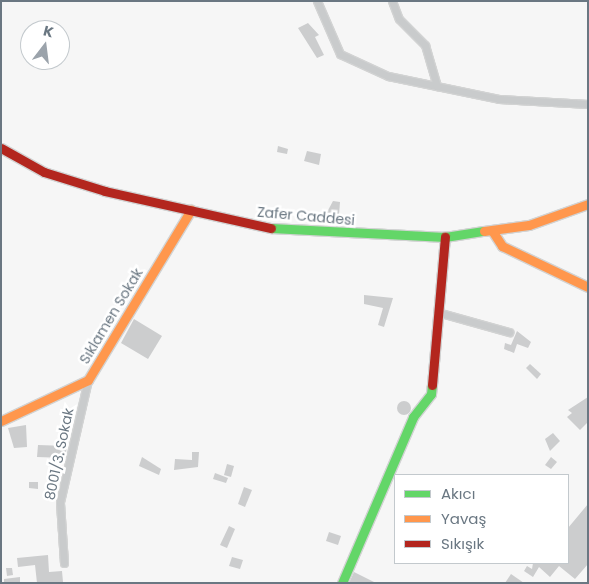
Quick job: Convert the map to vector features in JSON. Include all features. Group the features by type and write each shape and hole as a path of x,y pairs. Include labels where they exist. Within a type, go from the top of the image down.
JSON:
{"street":[{"path":"317,1 340,54 388,76 499,99 588,104"},
{"path":"392,1 399,19 425,45 437,86"},
{"name":"Zafer Caddesi","path":"1,148 44,172 191,210 299,232 444,237 493,232 529,225 588,204"},
{"name":"Sıklamen Sokak","path":"1,421 88,380 191,210"},
{"path":"493,232 502,246 588,287"},
{"path":"342,583 413,417 431,394 440,313 444,237"},
{"path":"440,313 509,332"},
{"name":"8001/3. Sokak","path":"64,563 60,502 88,380"}],"building":[{"path":"308,23 319,35 315,37 324,55 317,58 298,28"},
{"path":"278,146 288,149 287,154 277,152"},
{"path":"307,151 321,154 319,165 304,161"},
{"path":"333,201 340,202 339,215 326,214"},
{"path":"364,295 393,298 384,327 378,325 383,308 364,304"},
{"path":"134,319 162,336 148,359 121,343"},
{"path":"517,331 531,342 528,348 517,344 514,353 504,349 505,343 511,345"},
{"path":"530,364 541,374 537,379 526,368"},
{"path":"588,397 588,422 580,430 567,417 572,413 568,410"},
{"path":"404,401 409,403 411,408 409,413 404,415 399,413 397,408 399,403"},
{"path":"26,425 27,447 14,448 8,428"},
{"path":"553,433 560,441 550,451 545,439"},
{"path":"38,445 67,446 65,458 37,457"},
{"path":"192,452 199,452 198,467 174,470 175,459 192,460"},
{"path":"142,457 161,469 159,475 139,466"},
{"path":"551,457 557,462 551,469 545,465"},
{"path":"227,464 234,466 231,477 224,475"},
{"path":"215,473 228,478 226,483 213,479"},
{"path":"29,482 38,482 38,489 29,488"},
{"path":"244,487 252,490 245,507 238,504"},
{"path":"588,504 588,564 575,579 559,566 550,577 539,567 533,577 524,571 527,566 532,569 533,564 569,564 569,527"},
{"path":"229,526 235,529 227,548 220,545"},
{"path":"329,532 341,536 338,545 326,541"},
{"path":"48,555 49,572 62,571 63,582 37,583 35,565 18,567 17,558"},
{"path":"232,557 243,560 240,569 229,566"},
{"path":"6,568 12,568 13,575 7,576"},
{"path":"354,572 376,583 349,583"},
{"path":"511,574 524,583 505,583"},
{"path":"20,577 20,583 4,583 4,579"}],"traffic: fast":[{"path":"271,228 445,237 484,231"},
{"path":"342,583 413,417 431,394 432,385"}],"traffic: slow":[{"path":"484,231 529,225 588,204"},
{"path":"1,421 88,380 191,210"},
{"path":"493,232 502,246 588,287"}],"traffic: jam":[{"path":"1,148 44,172 105,191 271,228"},
{"path":"432,385 445,237"}]}
